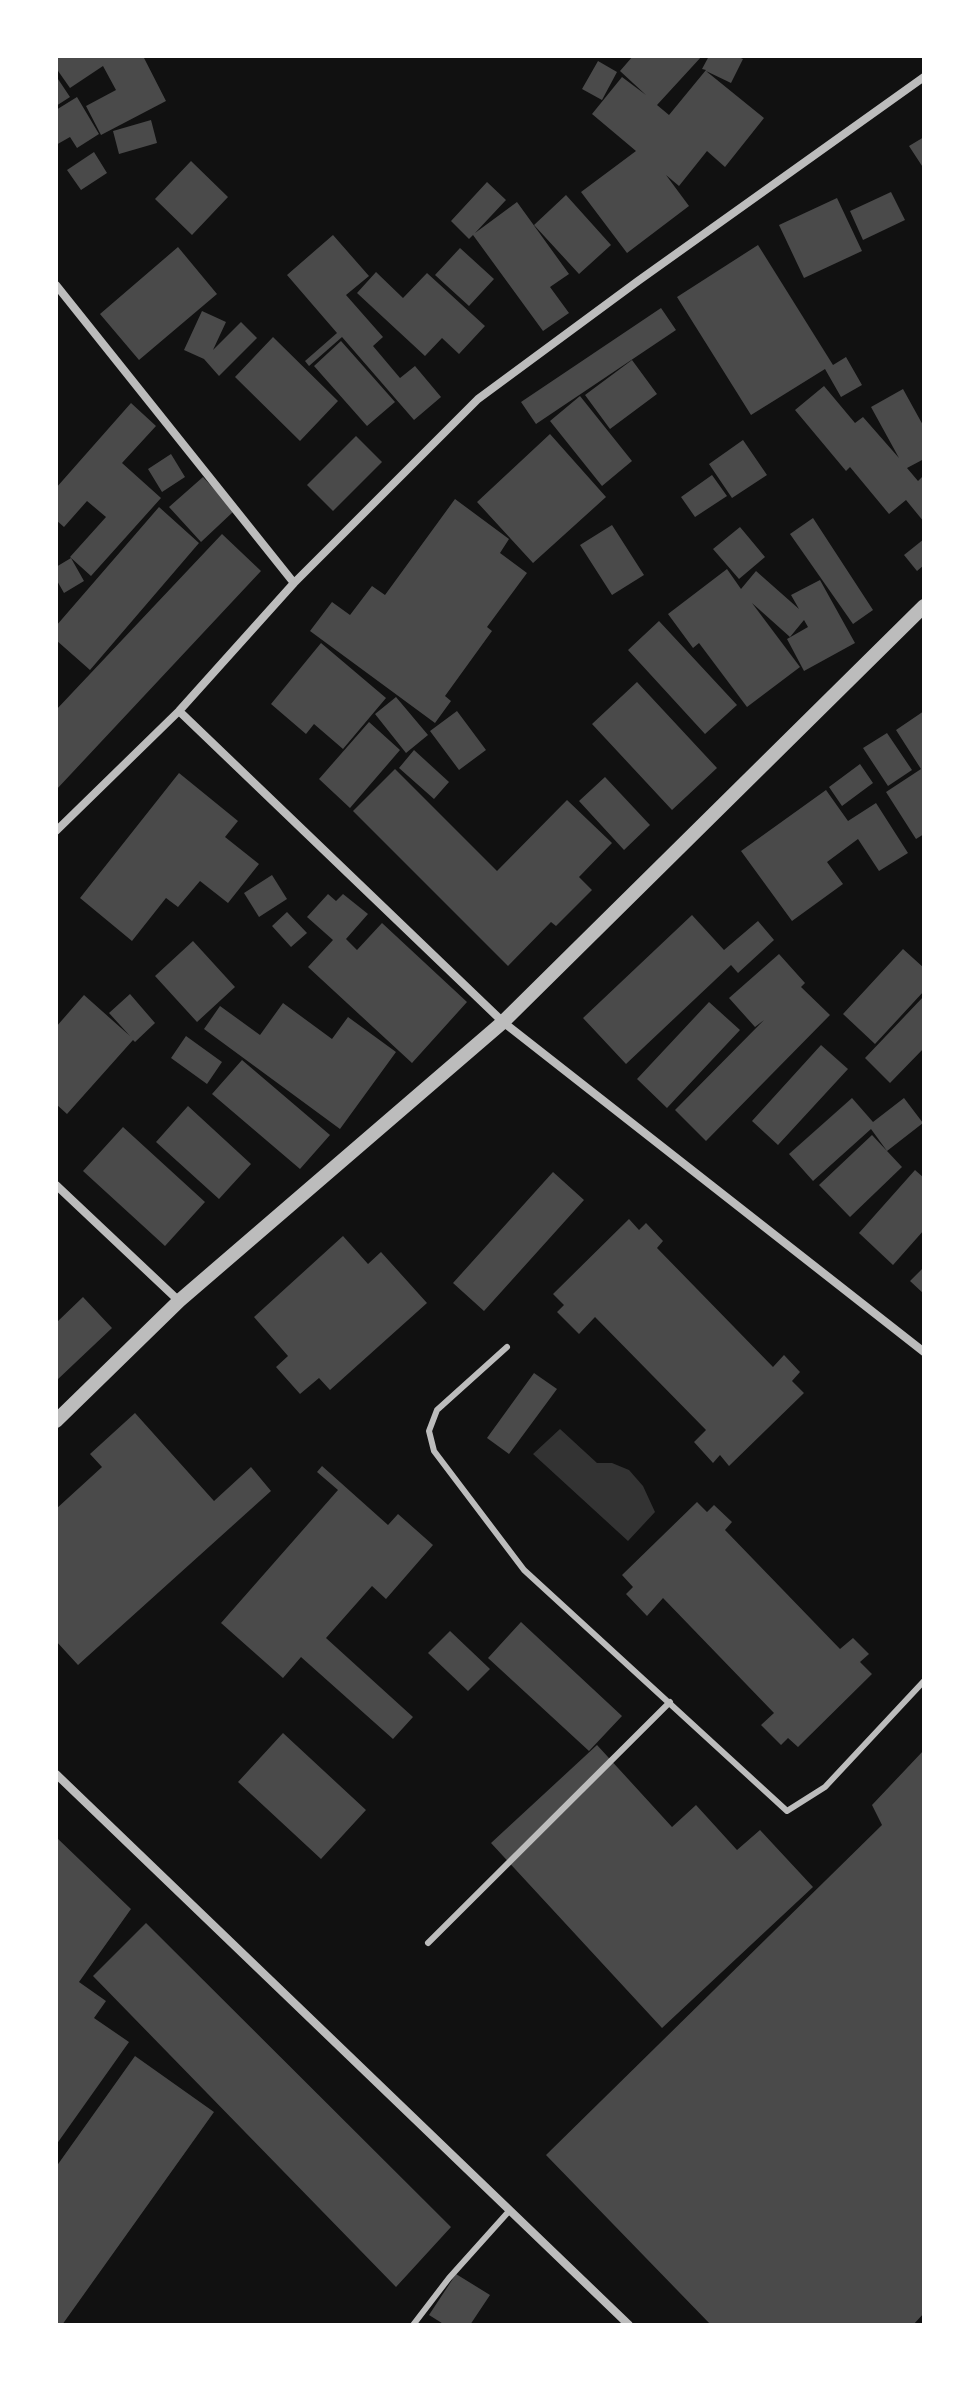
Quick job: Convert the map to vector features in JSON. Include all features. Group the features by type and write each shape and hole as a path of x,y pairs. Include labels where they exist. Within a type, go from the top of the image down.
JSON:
{"street":[{"path":"56,831 179,711 294,583 478,399 924,77"},
{"path":"56,285 294,583"},
{"path":"56,1421 179,1301 503,1022 923,609"},
{"path":"179,711 503,1022 924,1352"},
{"path":"56,1185 179,1301"},
{"path":"56,1774 629,2325"}],"lane":[{"path":"507,1347 437,1410 429,1431 434,1451 524,1570 787,1811 825,1787 924,1681"},
{"path":"428,1943 670,1702"},
{"path":"413,2325 449,2278 510,2210"}],"shaded area":[{"path":"560,1429 597,1463 612,1463 629,1470 643,1486 655,1512 628,1541 533,1454"}],"building":[{"path":"56,56 143,56 166,101 101,135 86,106 116,90 103,66 70,88 56,68"},
{"path":"633,56 702,56 657,105 669,115 706,70 702,69 709,56 743,59 731,83 706,71 764,118 725,167 707,151 679,186 666,175 689,206 627,253 581,192 636,151 592,114 622,77 646,95 620,71"},
{"path":"598,61 617,72 602,100 582,89"},
{"path":"56,76 70,97 56,106"},
{"path":"77,97 99,134 77,148 70,137 56,145 56,110"},
{"path":"151,120 157,143 119,154 113,131"},
{"path":"924,137 924,169 909,146"},
{"path":"94,152 107,173 81,190 67,170"},
{"path":"191,161 228,197 192,235 155,199"},
{"path":"487,182 506,200 475,233 517,202 569,274 550,287 569,313 543,331 473,235 469,239 451,221"},
{"path":"891,192 905,220 863,240 850,211"},
{"path":"566,195 611,245 579,274 534,225"},
{"path":"837,198 862,251 804,278 779,225"},
{"path":"333,235 369,276 346,295 383,337 373,346 400,378 415,366 441,397 414,420 342,337 309,366 305,361 337,333 287,275"},
{"path":"758,245 833,365 846,357 862,385 841,397 825,369 751,415 677,297"},
{"path":"178,247 217,294 139,360 100,314"},
{"path":"460,248 494,279 469,306 435,275"},
{"path":"376,272 403,298 427,273 485,326 459,354 442,338 425,356 357,293"},
{"path":"661,308 676,330 536,424 521,402"},
{"path":"202,311 226,322 213,350 241,322 257,338 219,376 204,359 184,350"},
{"path":"273,337 338,401 300,441 235,377"},
{"path":"341,341 395,402 367,426 314,366"},
{"path":"632,360 657,394 610,429 585,395"},
{"path":"824,386 855,423 863,417 899,458 871,407 903,389 924,427 924,459 907,468 918,481 924,475 924,522 906,500 889,514 850,467 846,471 795,410"},
{"path":"580,396 632,461 602,486 550,421"},
{"path":"131,403 156,426 122,463 161,498 91,576 70,557 106,517 87,501 64,527 56,520 56,488"},
{"path":"550,434 606,497 533,563 477,502"},
{"path":"356,436 382,462 333,511 307,485"},
{"path":"743,440 767,475 732,498 709,464"},
{"path":"171,454 185,477 162,492 148,469"},
{"path":"712,475 727,496 695,517 681,497"},
{"path":"203,477 234,511 201,542 169,507"},
{"path":"455,499 509,539 500,553 527,573 487,627 492,631 445,696 451,701 435,723 310,631 332,602 350,615 372,586 385,595"},
{"path":"159,507 199,543 90,670 56,640 56,626"},
{"path":"813,518 873,610 853,624 790,534"},
{"path":"612,525 644,575 612,595 580,545"},
{"path":"740,527 765,557 739,579 713,549"},
{"path":"222,534 261,571 56,790 56,710"},
{"path":"924,539 924,565 917,571 904,555"},
{"path":"71,558 84,581 64,593 56,579 56,567"},
{"path":"727,569 741,589 756,571 799,609 791,595 820,580 855,643 804,671 787,639 808,627 804,620 790,637 752,603 800,667 747,707 699,643 693,648 668,614"},
{"path":"659,621 737,705 705,734 628,650"},
{"path":"321,643 386,698 343,749 314,724 306,734 271,704"},
{"path":"637,682 717,768 672,810 592,724"},
{"path":"396,697 428,735 406,753 375,714"},
{"path":"457,711 486,750 459,770 430,731"},
{"path":"924,711 924,834 916,839 886,792 921,769 896,730"},
{"path":"369,722 400,750 350,808 319,779"},
{"path":"887,733 912,770 888,786 863,748"},
{"path":"414,750 449,782 434,799 399,768"},
{"path":"860,764 873,783 842,806 829,787"},
{"path":"395,769 497,871 567,800 612,843 579,877 592,890 556,926 551,922 508,966 353,811"},
{"path":"179,773 238,821 225,837 259,864 228,903 200,881 178,907 166,898 132,941 80,898"},
{"path":"605,777 650,825 624,850 579,801"},
{"path":"826,790 848,821 876,803 908,853 879,871 858,839 827,862 843,884 792,921 741,851"},
{"path":"272,875 287,899 259,917 244,893"},
{"path":"328,894 336,901 343,894 368,914 346,939 357,950 382,923 467,1002 412,1063 308,967 333,940 307,917"},
{"path":"287,912 307,933 291,947 272,926"},
{"path":"692,915 724,950 758,921 774,940 738,973 731,965 626,1064 583,1018"},
{"path":"193,941 235,987 197,1022 155,976"},
{"path":"903,949 924,968 924,991 875,1044 843,1014"},
{"path":"779,954 805,983 801,987 830,1015 706,1141 675,1110 764,1020 755,1027 729,998"},
{"path":"130,994 155,1023 135,1042 133,1040 67,1114 56,1104 56,1027 84,995 130,1036 109,1013"},
{"path":"924,996 924,1048 890,1083 865,1058"},
{"path":"709,1002 740,1030 667,1108 637,1079"},
{"path":"283,1003 332,1039 348,1017 396,1052 340,1129 204,1029 220,1006 260,1035"},
{"path":"186,1036 222,1062 207,1084 171,1058"},
{"path":"821,1045 848,1069 778,1145 752,1121"},
{"path":"242,1060 330,1135 300,1169 212,1094"},
{"path":"852,1098 873,1122 904,1098 923,1123 887,1151 871,1129 813,1181 789,1154"},
{"path":"188,1106 251,1164 219,1199 156,1142"},
{"path":"123,1127 205,1202 165,1246 83,1171"},
{"path":"872,1135 902,1167 850,1217 819,1185"},
{"path":"915,1170 924,1178 924,1230 893,1265 859,1233"},
{"path":"553,1172 584,1200 484,1311 453,1283"},
{"path":"629,1219 639,1230 646,1223 663,1241 657,1248 773,1367 784,1355 800,1372 792,1381 804,1393 729,1466 720,1455 713,1463 694,1442 706,1430 595,1317 579,1334 557,1312 564,1305 553,1294"},
{"path":"343,1236 368,1264 381,1252 427,1303 330,1390 319,1378 300,1394 276,1367 288,1356 254,1317"},
{"path":"924,1267 924,1294 910,1281"},
{"path":"83,1297 112,1328 56,1381 56,1323"},
{"path":"534,1373 557,1389 509,1454 487,1438"},
{"path":"135,1413 214,1501 251,1467 271,1491 78,1665 56,1641 56,1509 102,1467 90,1454"},
{"path":"322,1466 388,1525 398,1514 433,1545 386,1599 372,1586 326,1638 413,1717 393,1739 301,1657 283,1678 221,1623 338,1490 317,1472"},
{"path":"697,1502 707,1512 714,1505 732,1522 725,1530 840,1649 853,1638 869,1654 860,1662 872,1674 798,1747 788,1738 781,1745 761,1725 774,1713 663,1598 647,1616 626,1594 633,1587 622,1575"},
{"path":"521,1622 622,1716 589,1751 488,1658"},
{"path":"450,1631 490,1669 468,1691 428,1653"},
{"path":"283,1733 366,1810 321,1859 238,1782"},
{"path":"597,1745 672,1827 696,1805 737,1850 760,1830 813,1887 662,2028 491,1843"},
{"path":"924,1750 924,2313 913,2325 711,2325 546,2155 882,1825 872,1805"},
{"path":"56,1837 131,1909 79,1982 106,2001 94,2018 129,2042 56,2145"},
{"path":"146,1923 451,2227 396,2287 93,1976"},
{"path":"135,2056 214,2112 62,2325 56,2325 56,2167"},
{"path":"456,2274 490,2295 470,2325 445,2325 429,2315"}]}
